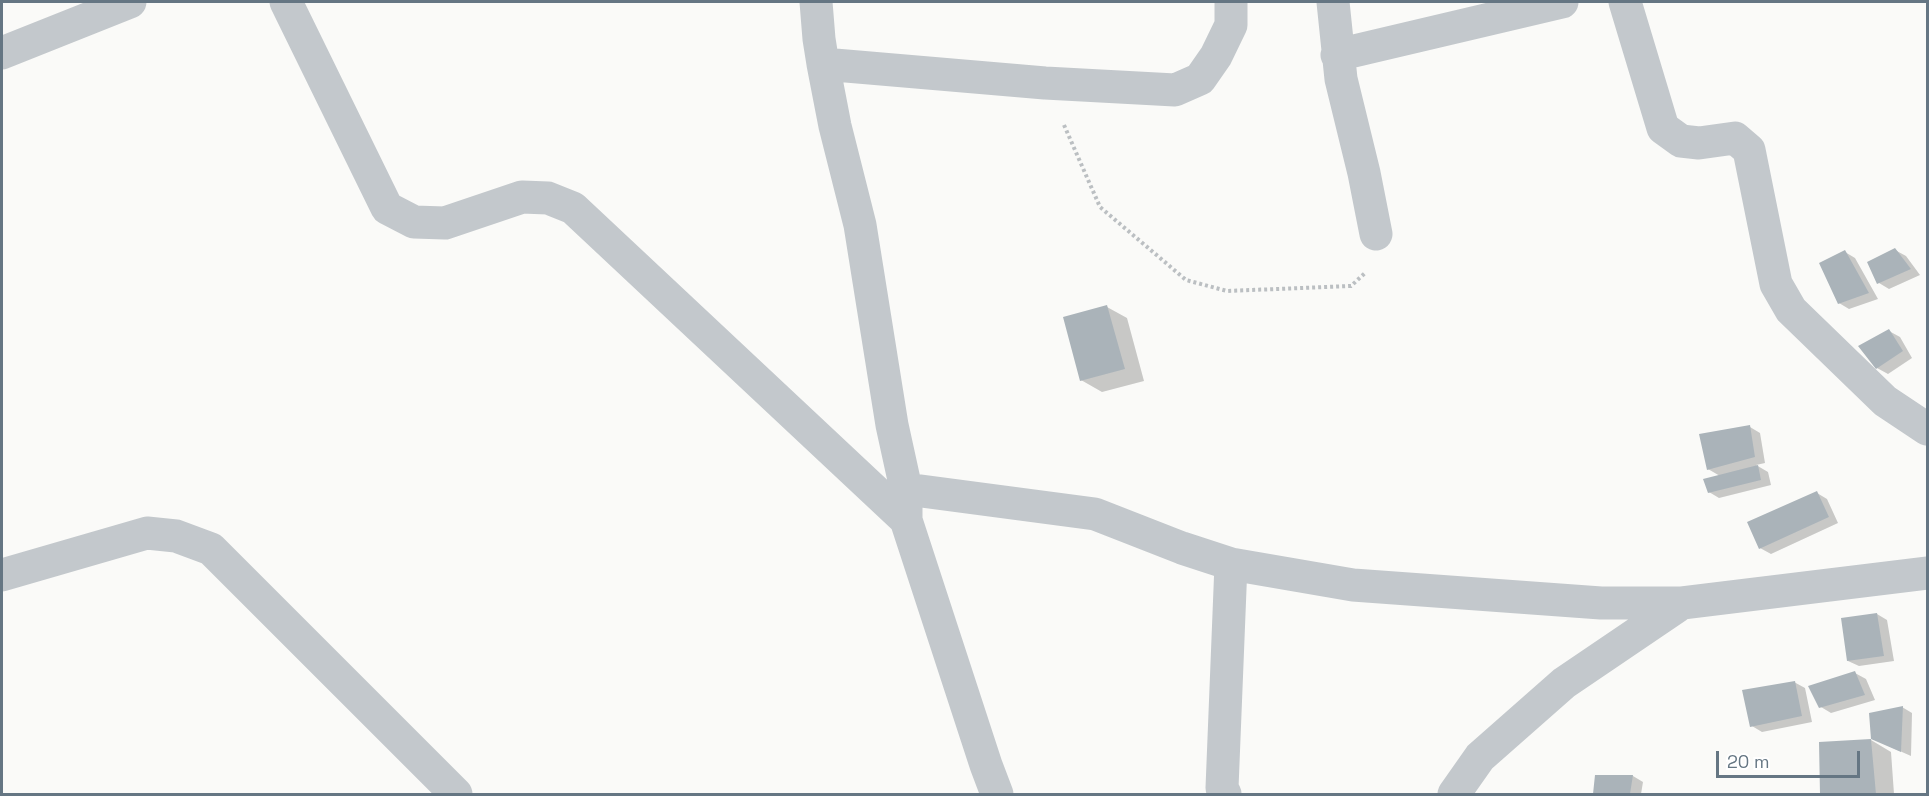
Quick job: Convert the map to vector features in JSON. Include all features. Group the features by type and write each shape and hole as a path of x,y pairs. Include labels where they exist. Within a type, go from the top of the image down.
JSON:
{"street":[{"path":"2,53 130,2"},
{"path":"286,2 387,208 414,222 445,223 522,197 548,198 573,208 906,505 1095,514 1230,564 1353,585 1601,603 1682,603 1928,573"},
{"path":"816,2 819,39 835,126 860,225 906,505 986,765 998,795"},
{"path":"823,64 1045,83 1175,90 1200,80 1216,56 1231,25 1231,2"},
{"path":"1333,2 1341,80 1364,173 1376,234"},
{"path":"1337,55 1562,2"},
{"path":"1625,2 1663,128 1681,141 1698,143 1735,138 1749,150 1776,284 1791,310 1885,401 1927,429"},
{"path":"2,575 147,533 176,536 211,549 451,793"},
{"path":"1225,795 1222,788 1230,564"},
{"path":"1454,795 1480,757 1564,683 1682,603"}],"path":[{"path":"1045,83 1100,207 1186,280 1227,291 1352,286 1374,264 1376,234"}],"building":[{"path":"1895,248 1911,269 1877,284 1867,262"},
{"path":"1845,250 1869,293 1838,304 1819,263"},
{"path":"1107,305 1125,369 1080,381 1063,317"},
{"path":"1889,329 1903,351 1876,369 1858,346"},
{"path":"1750,425 1755,457 1707,470 1699,434"},
{"path":"1758,465 1761,480 1708,493 1703,479"},
{"path":"1817,491 1829,517 1759,549 1747,522"},
{"path":"1877,613 1884,656 1847,661 1841,618"},
{"path":"1855,671 1865,695 1819,708 1808,686"},
{"path":"1795,681 1802,716 1750,727 1742,690"},
{"path":"1903,706 1901,752 1871,739 1869,713"},
{"path":"1871,739 1876,794 1820,794 1819,742"},
{"path":"1595,775 1633,775 1630,794 1593,794"}]}
